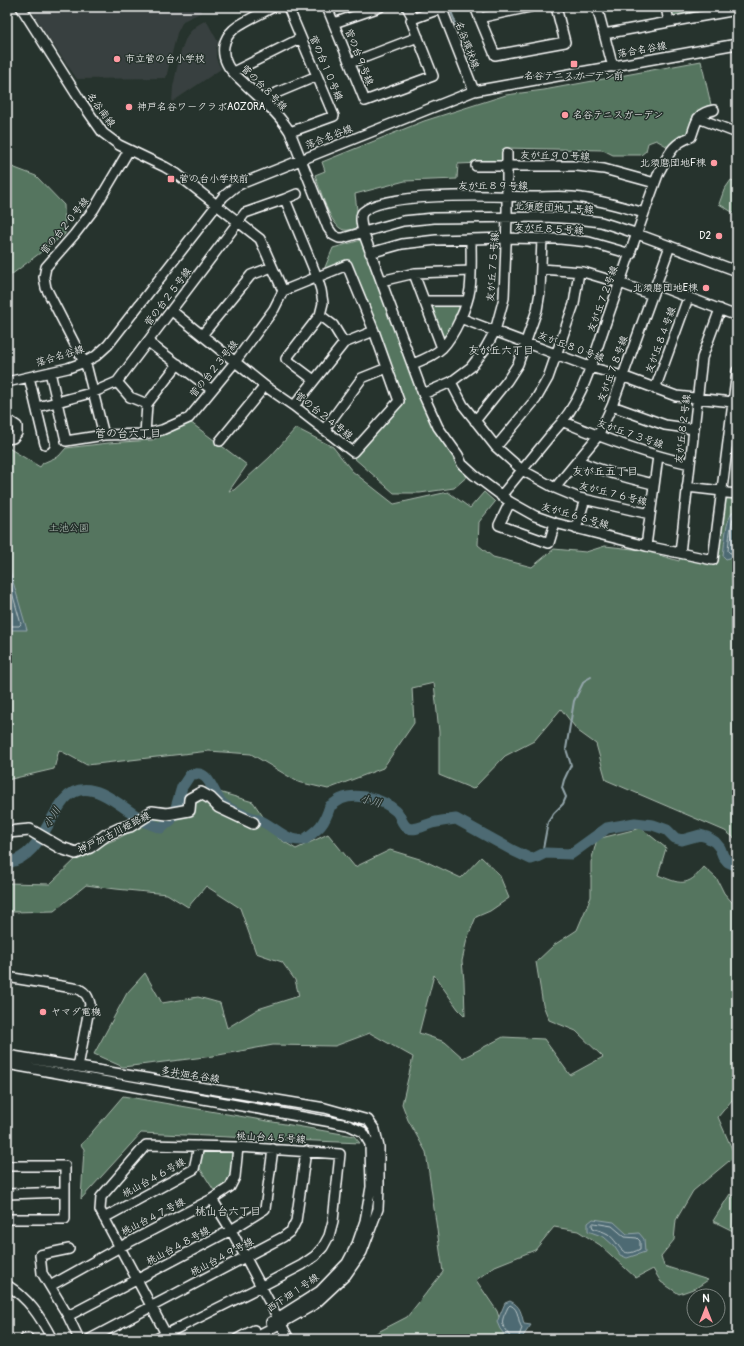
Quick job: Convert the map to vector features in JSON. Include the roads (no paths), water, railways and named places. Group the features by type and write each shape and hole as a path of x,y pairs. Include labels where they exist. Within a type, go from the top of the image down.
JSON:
{"main road":[{"name":"神戸加古川姫路線","path":"7,832 30,830 61,848 76,853 90,847 106,835 119,828 130,826 152,812 175,813 189,810 190,799 201,793 210,798 219,807 252,823"}],"street":[{"name":"名谷南線","path":"22,7 80,100 97,125 107,136 129,150 177,174 216,204"},
{"name":"菅の台８号線","path":"273,7 235,28 227,37 224,56 228,67 262,99 278,116 290,132 300,160"},
{"name":"菅の台１０号線","path":"288,7 334,116 290,132"},
{"name":"菅の台９号線","path":"327,7 365,101 433,76 411,20 413,18"},
{"path":"334,23 380,7"},
{"path":"407,7 413,18 442,8"},
{"path":"474,7 495,54 565,42 556,7"},
{"path":"479,18 530,7"},
{"path":"597,7 611,60 614,66"},
{"path":"666,7 669,22"},
{"name":"名谷環状線","path":"442,8 474,91"},
{"path":"604,34 737,10"},
{"path":"350,63 418,37"},
{"path":"233,72 301,38"},
{"name":"落合名谷線","path":"7,382 50,372 84,362 96,356 108,345 216,204 226,193 235,187 474,91 737,44"},
{"path":"262,99 317,76"},
{"path":"714,110 705,112 698,118 737,133"},
{"name":"友が丘７２号線","path":"501,496 564,422 573,408 590,367 659,172 672,148 685,139 692,137 698,118"},
{"name":"菅の台２０号線","path":"84,362 46,288 44,276 46,268 94,209 129,150"},
{"name":"友が丘７５号線","path":"423,394 451,382 471,367 485,349 495,331 504,298 507,238 507,153"},
{"name":"北須磨団地１号線","path":"300,160 328,228 333,235 339,238 403,222 426,218 545,217 577,219 601,222 638,234 737,271"},
{"name":"友が丘９０号線","path":"476,166 577,166 604,169 655,183"},
{"name":"菅の台２５号線","path":"37,407 94,392 117,382 245,213 297,194"},
{"name":"友が丘８９号線","path":"363,232 363,212 377,205 397,200 425,197 581,197 644,213"},
{"path":"285,199 317,277 323,303 320,315 286,359 314,380"},
{"path":"216,204 260,239 283,291"},
{"name":"友が丘６６号線","path":"363,232 423,394 438,428 458,455 462,464 474,475 501,496 535,516 576,529 713,560 722,491 733,432 733,402 737,372"},
{"path":"475,421 518,364 537,310 542,269 542,238"},
{"name":"友が丘８５号線","path":"370,253 402,244 436,240 542,238 589,242 631,254"},
{"path":"412,364 427,358 442,348 452,334 460,318 470,290 471,239"},
{"name":"友が丘７８号線","path":"555,488 598,436 612,406 670,246"},
{"path":"202,336 251,275 272,266"},
{"name":"菅の台２４号線","path":"172,311 265,386 294,406 353,452 399,401 374,331 347,266 283,291"},
{"path":"542,269 579,272 620,283 652,295"},
{"path":"381,281 414,274 471,271"},
{"path":"496,447 536,399 548,378 574,304 579,272"},
{"path":"414,274 442,348"},
{"path":"656,285 737,316"},
{"name":"菅の台２３号線","path":"104,435 145,434 162,430 189,418 235,362 274,309 283,291"},
{"name":"友が丘８４号線","path":"655,389 688,298"},
{"path":"424,301 466,300"},
{"name":"友が丘８２号線","path":"680,553 702,358 720,310"},
{"path":"320,315 333,325 344,343"},
{"name":"友が丘８０号線","path":"460,318 590,367 622,376 676,396 733,402"},
{"path":"294,406 344,343 374,331"},
{"path":"148,342 212,390"},
{"path":"50,372 66,441 104,435 94,392 84,362"},
{"path":"145,434 147,404 178,364"},
{"path":"324,430 362,378 387,368"},
{"path":"30,377 45,444"},
{"path":"117,382 130,397 147,404"},
{"name":"友が丘７６号線","path":"451,382 463,405 475,421 496,447 522,470 555,488 585,499 650,514"},
{"path":"220,441 265,386"},
{"path":"612,406 665,425 694,429"},
{"path":"7,422 11,422 16,426 17,433 13,438 7,439"},
{"name":"友が丘７３号線","path":"564,422 598,436 658,456 690,464"},
{"path":"646,546 653,484 658,456"},
{"path":"578,461 622,477 653,484"},
{"path":"687,487 737,494"},
{"path":"576,529 585,499"},
{"path":"510,502 499,525 549,543 555,523"},
{"path":"7,977 79,989 89,997 90,1004 78,1067"},
{"name":"多井畑名谷線","path":"7,1055 325,1108 368,1120"},
{"name":"多井畑名谷線","path":"7,1064 348,1125"},
{"name":"西下畑１号線","path":"237,1339 315,1304 346,1275 362,1252 378,1209 379,1188 379,1147 375,1130 368,1120"},
{"name":"西下畑１号線","path":"250,1339 279,1321 320,1291 347,1263 359,1238 365,1221 371,1187 370,1144 363,1132 348,1125"},
{"name":"桃山台４５号線","path":"156,1339 166,1334 260,1287 302,1265 315,1256 329,1236 333,1221 340,1154 238,1147 146,1145 101,1197 100,1210 166,1334"},
{"name":"桃山台４６号線","path":"104,1218 194,1169 199,1146"},
{"name":"桃山台４７号線","path":"50,1286 120,1246 212,1199 230,1187 235,1177 238,1147"},
{"name":"桃山台４８号線","path":"68,1316 231,1230 265,1209 272,1149"},
{"name":"桃山台４９号線","path":"90,1339 291,1231 296,1221 306,1151"},
{"path":"7,1166 65,1166 65,1219 7,1219"},
{"path":"7,1194 65,1192"},
{"path":"212,1199 231,1230 289,1339"},
{"path":"69,1249 40,1255 42,1273 68,1316 79,1339"},
{"path":"7,1285 27,1300 41,1318 52,1339"},
{"path":"25,1339 28,1339"}],"water":[{"path":"737,508 737,556 726,559 723,556 726,529 730,516"},
{"path":"7,561 27,630 7,630"},
{"path":"593,1219 614,1222 627,1234 639,1233 644,1239 645,1252 627,1258 620,1255 614,1246 604,1237 588,1231 588,1223"},
{"path":"510,1301 518,1308 524,1324 531,1325 521,1339 508,1339 500,1329 497,1322 505,1303"}],"waterway":[{"path":"449,7 475,70"},
{"path":"542,854 548,822 563,804 566,797 562,788 571,765 566,749 574,701 584,681 591,677"},
{"name":"小川","path":"7,863 16,860 30,851 40,838 62,802 74,792 92,790 101,793 144,821 161,828 171,820 182,787 190,775 197,774 207,778 223,804 238,813 255,818 265,823 288,838 304,840 321,826 326,818 330,806 341,799 355,796 377,800 391,807 398,813 404,825 411,829 432,823 456,819 531,859 545,853 571,854 607,828 635,823 653,825 667,830 675,838 682,840 700,835 707,837 715,842 728,862 737,866"}],"place":[{"name":"市立菅の台小学校","path":"117,59"},
{"name":"名谷テニスガーデン前","path":"574,64"},
{"name":"神戸名谷ワークラボAOZORA","path":"129,107"},
{"name":"名谷テニスガーデン","path":"565,115"},
{"name":"北須磨団地F棟","path":"714,163"},
{"name":"菅の台小学校前","path":"171,179"},
{"name":"D2","path":"719,236"},
{"name":"北須磨団地E棟","path":"706,288"},
{"name":"ヤマダ電機","path":"43,1012"}],"district":[{"name":"友が丘六丁目","path":"501,350"},
{"name":"菅の台六丁目","path":"128,433"},
{"name":"友が丘五丁目","path":"605,471"},
{"name":"桃山台六丁目","path":"228,1211"}],"park label":[{"name":"土池公園","path":"69,528"}]}
